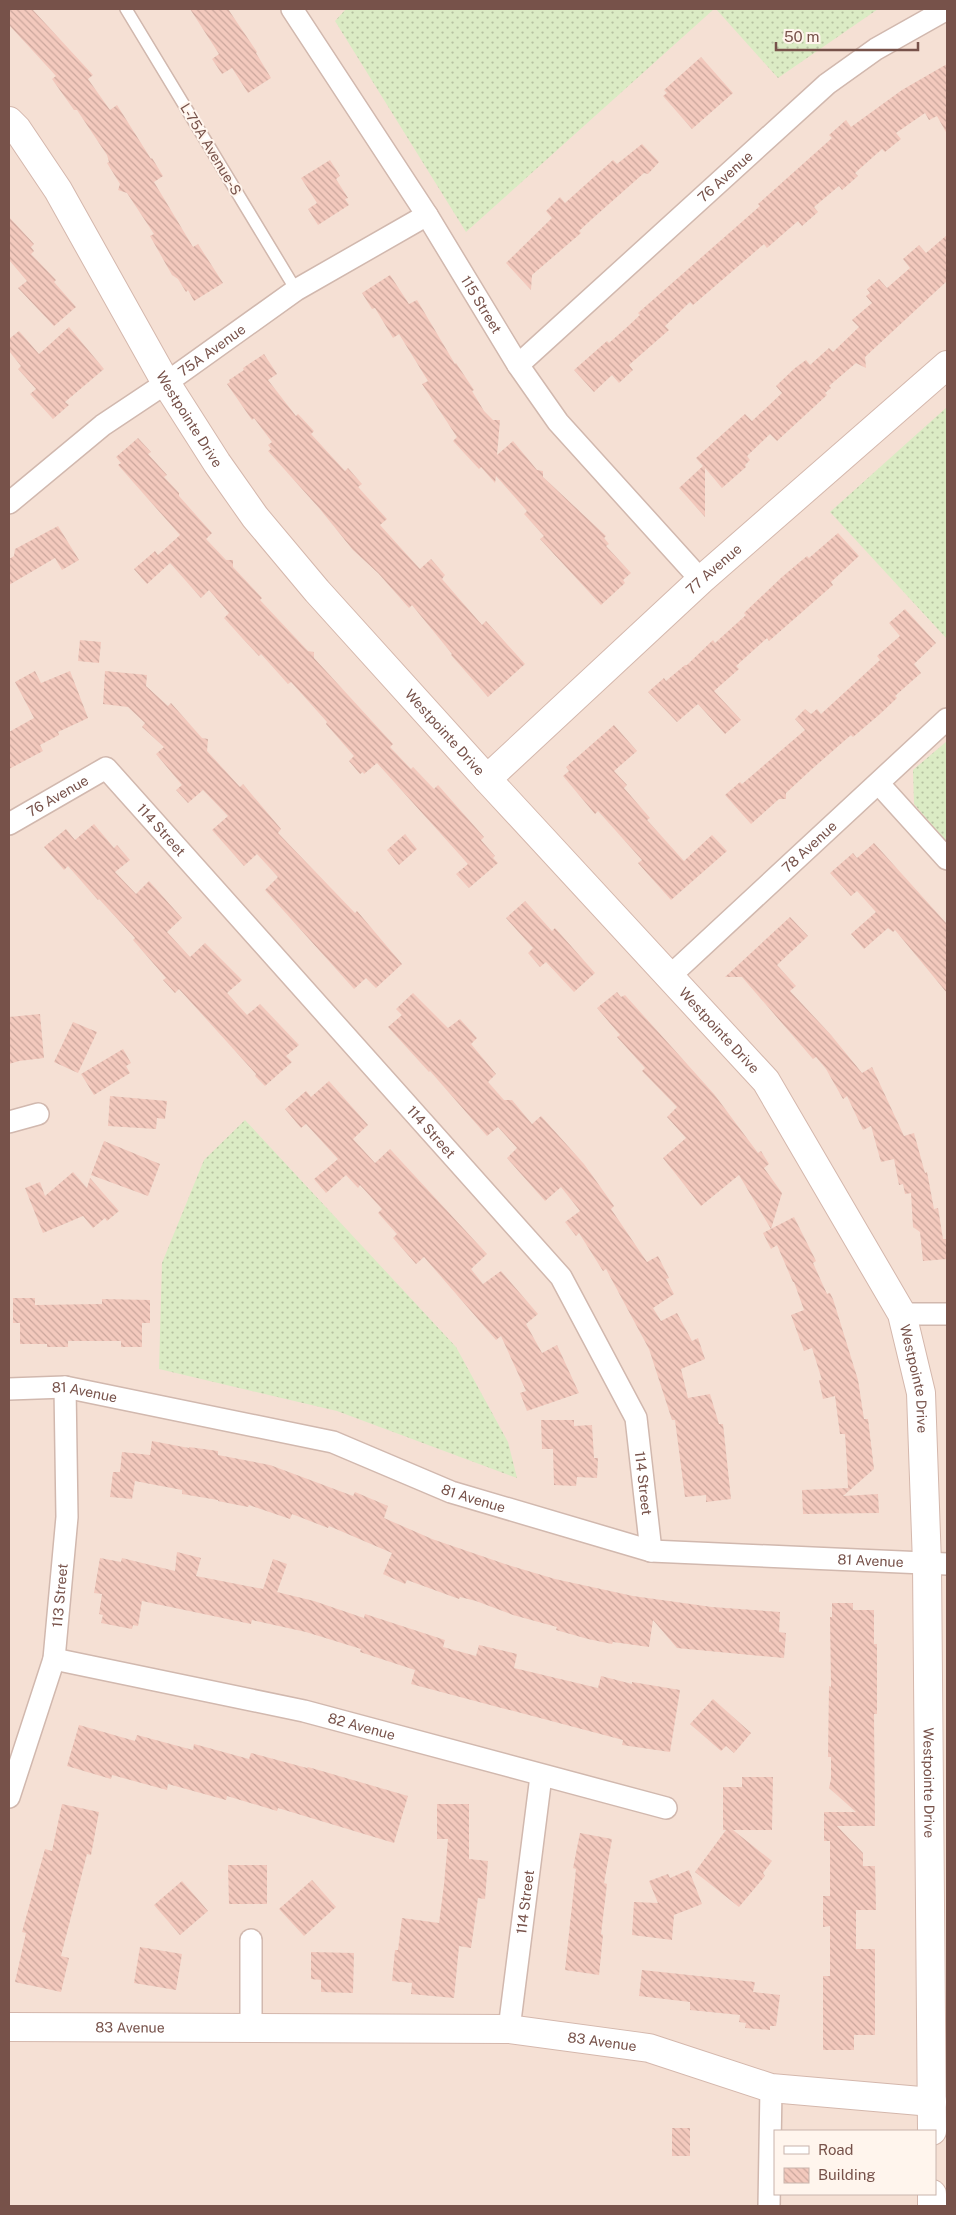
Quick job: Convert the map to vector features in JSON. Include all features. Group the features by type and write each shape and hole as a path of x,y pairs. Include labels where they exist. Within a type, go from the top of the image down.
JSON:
{"street":[{"name":"115 Street","path":"292,9 427,215 518,365 558,422 701,580"},
{"name":"76 Avenue","path":"518,365 827,84 876,49 947,9"},
{"name":"Westpointe Drive","path":"11,129 58,190 166,383 217,463 255,517 317,591 487,780 766,1081 902,1314 921,1393 937,1564 940,2102 932,2130"},
{"name":"75A Avenue","path":"9,502 103,425 166,383 296,290 427,215"},
{"name":"77 Avenue","path":"487,780 701,580 947,365"},
{"name":"78 Avenue","path":"670,976 947,719"},
{"name":"76 Avenue","path":"9,824 106,768"},
{"name":"114 Street","path":"106,768 561,1277 636,1418 651,1551"},
{"path":"879,784 947,859"},
{"path":"9,1122 38,1114"},
{"path":"902,1314 947,1314"},
{"name":"81 Avenue","path":"9,1389 64,1388 333,1442 451,1492 651,1551 937,1564"},
{"name":"113 Street","path":"9,1797 54,1659 67,1517 64,1388"},
{"name":"82 Avenue","path":"54,1659 304,1711 666,1808"},
{"name":"114 Street","path":"509,2029 541,1776"},
{"path":"250,2029 251,1940"},
{"name":"83 Avenue","path":"9,2027 509,2029 649,2048 771,2088 940,2102"},
{"path":"769,2206 771,2088"}],"lane":[{"name":"L-75A Avenue-S","path":"126,9 296,290"}],"shaded area":[{"path":"9,9 947,9 947,2206 9,2206"}],"green space":[{"path":"346,9 714,9 466,232 335,21"},
{"path":"716,9 878,9 778,78"},
{"path":"947,407 947,639 830,512"},
{"path":"947,741 947,842 914,804 913,770"},
{"path":"245,1120 456,1347 508,1442 517,1478 337,1411 159,1369 162,1263 204,1160"}],"building":[{"path":"9,9 32,9 93,75 88,79 110,110 117,105 163,176 154,182 193,247 198,244 223,283 194,301 188,290 186,292 178,279 172,275 150,236 154,234 127,193 118,190 120,184 107,163 109,162 107,155 77,110 74,110 52,79 56,76 9,25"},
{"path":"190,9 228,9 257,52 271,78 248,93 232,68 222,74 212,59 219,54"},
{"path":"701,57 733,93 692,129 663,96 667,93 664,90"},
{"path":"947,64 947,134 937,116 929,120 925,113 896,133 901,139 885,152 882,149 855,173 858,176 842,190 839,186 814,207 818,212 802,226 798,221 767,248 764,244 693,305 690,302 665,326 669,330 629,365 633,370 619,383 612,375 594,392 574,370 607,341 609,343 640,315 638,313 760,206 758,204 832,138 829,135 846,120 851,127 902,90"},
{"path":"642,144 659,162 648,174 644,173 592,219 579,231 581,233 532,275 531,290 506,263 552,218 546,211 560,197 565,203 613,160 617,164"},
{"path":"330,160 340,176 336,179 348,198 345,199 349,205 318,225 308,209 317,203 301,178"},
{"path":"9,217 34,244 31,247 34,251 31,254 56,280 54,282 76,307 54,326 18,288 27,281 9,260"},
{"path":"947,235 947,281 865,357 866,368 856,363 829,386 831,388 825,393 827,395 777,441 770,434 747,456 750,460 745,465 746,467 722,488 705,468 705,517 679,488 703,466 696,458 745,414 752,421 782,393 776,386 795,368 806,360 810,365 829,348 833,352 859,327 852,320 872,303 866,296 870,293 867,289 879,279 887,288 910,268 903,259 919,245 926,253"},
{"path":"390,275 409,304 417,300 455,364 474,390 472,391 484,411 493,420 500,420 497,455 513,441 537,470 543,471 543,477 606,536 604,538 609,544 606,546 631,573 623,580 625,583 601,605 540,539 544,536 524,514 527,511 496,476 495,483 453,441 457,437 422,384 428,381 399,334 393,338 375,308 372,309 362,293"},
{"path":"69,327 104,369 65,402 69,405 53,419 30,394 36,389 18,369 21,366 9,351 9,339 19,331 39,354"},
{"path":"264,354 277,374 268,380 296,416 298,414 314,431 311,434 345,471 348,468 362,484 358,487 387,519 380,525 420,569 431,559 445,575 442,579 482,625 486,621 525,664 488,697 451,655 412,605 409,608 378,573 353,550 319,508 268,451 271,449 268,445 272,442 254,418 252,420 227,384 230,382 229,380 244,370 243,368"},
{"path":"138,438 151,452 148,454 167,475 164,477 212,533 206,539 226,560 233,560 233,567 262,598 260,600 308,651 314,652 314,658 393,744 390,747 434,789 438,785 484,837 481,840 495,856 493,858 498,863 469,888 456,874 468,864 377,763 364,774 363,772 360,774 349,761 354,756 326,724 327,722 291,682 288,684 261,654 259,656 224,618 229,613 209,590 201,598 170,563 147,584 134,569 155,551 158,555 180,535 118,465 121,463 116,457"},
{"path":"58,526 79,560 62,570 55,558 9,585 9,559 14,556 15,549"},
{"path":"838,533 859,556 831,582 833,585 769,641 767,638 736,666 739,669 714,691 741,720 725,734 698,704 677,722 648,692 664,678 666,681 687,665 713,640 715,643 746,615 744,613 782,577 807,556 809,558"},
{"path":"905,609 936,643 914,664 921,673 895,696 897,698 880,714 853,737 851,735 786,793 786,799 779,799 751,824 725,795 740,782 742,784 805,730 795,719 805,709 811,714 817,709 821,714 880,660 877,656 900,636 889,623"},
{"path":"80,640 101,642 99,663 78,661"},
{"path":"35,671 41,683 70,671 88,718 58,732 59,735 40,745 43,751 9,769 9,732 34,718 15,682"},
{"path":"105,671 147,675 146,686 168,706 171,703 202,738 208,739 207,751 240,787 243,784 281,829 278,833 355,913 357,911 402,964 376,988 366,978 354,989 265,890 278,877 257,854 244,866 212,830 228,816 203,790 188,803 176,790 182,785 156,754 164,747 142,727 145,723 128,707 103,704"},
{"path":"614,725 637,751 614,771 627,785 624,788 650,818 647,820 684,861 712,835 727,851 671,900 638,863 642,860 598,811 595,814 563,776 569,771 566,767"},
{"path":"94,824 114,848 117,845 130,860 115,872 136,894 149,881 182,918 167,932 190,957 205,943 242,980 227,993 247,1015 260,1004 299,1045 286,1056 292,1062 265,1086 179,989 175,993 163,980 166,978 133,940 135,938 99,899 68,866 64,870 44,847 66,829 75,840"},
{"path":"405,834 417,849 399,865 387,850"},
{"path":"874,843 947,924 947,993 895,930 893,932 888,928 864,949 851,934 876,912 857,891 851,896 830,873 853,853 857,858"},
{"path":"525,901 552,931 555,928 595,973 574,992 546,962 540,967 528,953 533,948 506,918"},
{"path":"790,917 808,936 777,965 796,986 790,991 831,1035 862,1073 872,1067 904,1136 914,1133 925,1173 927,1172 934,1209 938,1208 943,1239 947,1239 947,1259 923,1261 920,1232 913,1227 911,1193 905,1194 903,1184 899,1185 894,1159 881,1162 871,1126 863,1130 847,1096 843,1099 826,1069 816,1057 813,1059 742,977 725,977"},
{"path":"617,992 621,997 625,995 714,1094 758,1153 761,1151 769,1164 764,1168 782,1193 771,1229 739,1175 701,1206 663,1158 686,1138 667,1117 677,1107 642,1071 645,1068 617,1037 620,1035 597,1008"},
{"path":"413,993 448,1028 460,1019 477,1038 471,1044 496,1074 488,1082 504,1100 512,1100 532,1124 541,1116 584,1164 614,1206 611,1209 647,1262 658,1256 669,1278 666,1279 674,1294 653,1308 661,1321 677,1313 692,1341 698,1338 705,1359 681,1369 688,1398 710,1394 719,1424 723,1424 731,1499 706,1502 706,1495 685,1497 675,1420 672,1420 649,1349 606,1269 603,1271 579,1233 576,1236 565,1222 580,1211 561,1187 545,1201 507,1158 517,1148 498,1127 487,1136 430,1071 388,1027 402,1015 396,1009"},
{"path":"40,1014 44,1058 9,1064 9,1017"},
{"path":"73,1022 97,1032 78,1073 54,1062"},
{"path":"123,1049 131,1063 126,1066 130,1073 94,1095 81,1074"},
{"path":"329,1081 368,1125 353,1139 375,1163 390,1149 487,1254 471,1269 483,1284 501,1271 538,1314 526,1324 542,1353 557,1345 579,1393 527,1411 520,1393 526,1391 501,1336 496,1340 424,1257 416,1264 393,1238 397,1234 378,1213 382,1209 360,1185 358,1188 346,1175 326,1193 314,1179 338,1159 306,1124 301,1128 285,1109 306,1091 311,1097"},
{"path":"110,1096 167,1101 165,1119 157,1118 156,1129 108,1126"},
{"path":"104,1141 160,1164 148,1196 91,1175"},
{"path":"73,1172 87,1188 90,1178 119,1211 107,1221 105,1218 93,1228 83,1216 43,1233 25,1188 40,1182 45,1196"},
{"path":"794,1217 816,1261 813,1263 827,1294 830,1293 833,1299 858,1380 864,1419 868,1419 874,1469 843,1496 878,1494 879,1513 803,1514 802,1490 848,1488 845,1434 840,1434 835,1396 823,1399 819,1380 822,1380 812,1348 804,1351 791,1315 804,1310 794,1282 777,1245 771,1249 763,1233"},
{"path":"13,1298 35,1298 35,1305 102,1304 102,1299 150,1300 150,1323 142,1323 142,1347 121,1347 121,1341 68,1341 68,1347 47,1347 47,1344 20,1344 20,1323 13,1323"},
{"path":"541,1420 574,1420 574,1426 592,1425 594,1458 598,1458 597,1478 577,1477 576,1486 554,1485 553,1449 542,1449"},
{"path":"152,1441 218,1451 218,1455 270,1465 353,1496 355,1492 388,1506 384,1518 432,1539 555,1579 633,1596 712,1607 780,1612 779,1632 786,1633 784,1658 677,1648 653,1620 649,1647 613,1642 612,1644 588,1639 556,1630 557,1627 513,1615 476,1601 460,1597 459,1599 407,1580 405,1584 383,1574 392,1553 329,1526 328,1528 292,1514 290,1519 249,1505 248,1507 182,1494 182,1490 135,1481 132,1499 110,1497 113,1472 120,1472 122,1452 150,1455"},
{"path":"177,1552 201,1558 196,1576 263,1589 273,1559 287,1564 277,1592 314,1601 364,1618 365,1614 445,1640 443,1647 476,1656 479,1645 517,1654 514,1668 598,1688 601,1676 632,1684 632,1682 680,1690 670,1752 622,1745 623,1740 411,1684 415,1670 360,1652 361,1649 306,1632 252,1620 251,1624 142,1601 138,1626 133,1625 132,1629 101,1623 103,1615 99,1614 102,1594 94,1593 100,1558 121,1562 122,1558 175,1571"},
{"path":"832,1603 853,1603 853,1610 874,1610 874,1644 877,1644 877,1714 874,1714 875,1826 837,1826 863,1853 863,1866 875,1866 876,1910 856,1910 856,1949 875,1949 875,2035 854,2035 854,2050 823,2050 823,1976 830,1976 830,1926 823,1927 823,1896 830,1896 830,1841 824,1841 824,1812 856,1812 829,1788 831,1779 831,1757 828,1757 829,1686 831,1687 830,1617 832,1617"},
{"path":"713,1699 751,1733 734,1753 726,1746 721,1751 690,1724"},
{"path":"79,1725 135,1741 137,1735 193,1750 194,1744 249,1759 251,1753 308,1767 408,1796 394,1843 278,1808 277,1811 227,1796 226,1800 168,1784 167,1790 112,1775 111,1779 67,1766"},
{"path":"742,1777 773,1777 772,1830 733,1830 772,1861 763,1873 765,1876 739,1907 695,1872 726,1830 723,1830 723,1787 742,1787"},
{"path":"62,1804 99,1812 91,1855 87,1854 61,1956 69,1958 61,1992 15,1982 26,1933 22,1932 45,1849 52,1851"},
{"path":"437,1804 469,1804 469,1859 488,1861 485,1899 478,1898 471,1948 459,1946 454,1998 411,1994 412,1983 392,1981 395,1950 398,1950 402,1918 439,1923 448,1839 437,1839"},
{"path":"580,1833 612,1839 604,1883 607,1884 601,1934 603,1935 599,1975 565,1970 576,1869 573,1868"},
{"path":"228,1865 267,1865 267,1904 229,1904"},
{"path":"689,1870 702,1904 674,1915 672,1940 632,1935 634,1902 658,1903 649,1881 668,1874 670,1878"},
{"path":"312,1880 336,1907 304,1936 279,1909"},
{"path":"182,1881 208,1911 180,1935 154,1905"},
{"path":"140,1947 182,1954 176,1990 134,1983"},
{"path":"311,1952 354,1953 353,1993 321,1992 321,1980 311,1979"},
{"path":"642,1970 755,1982 753,1992 780,1995 776,2026 770,2026 770,2030 745,2028 746,2023 739,2022 740,2015 690,2010 690,2002 639,1996"},
{"path":"672,2128 690,2128 690,2156 672,2156"}]}
